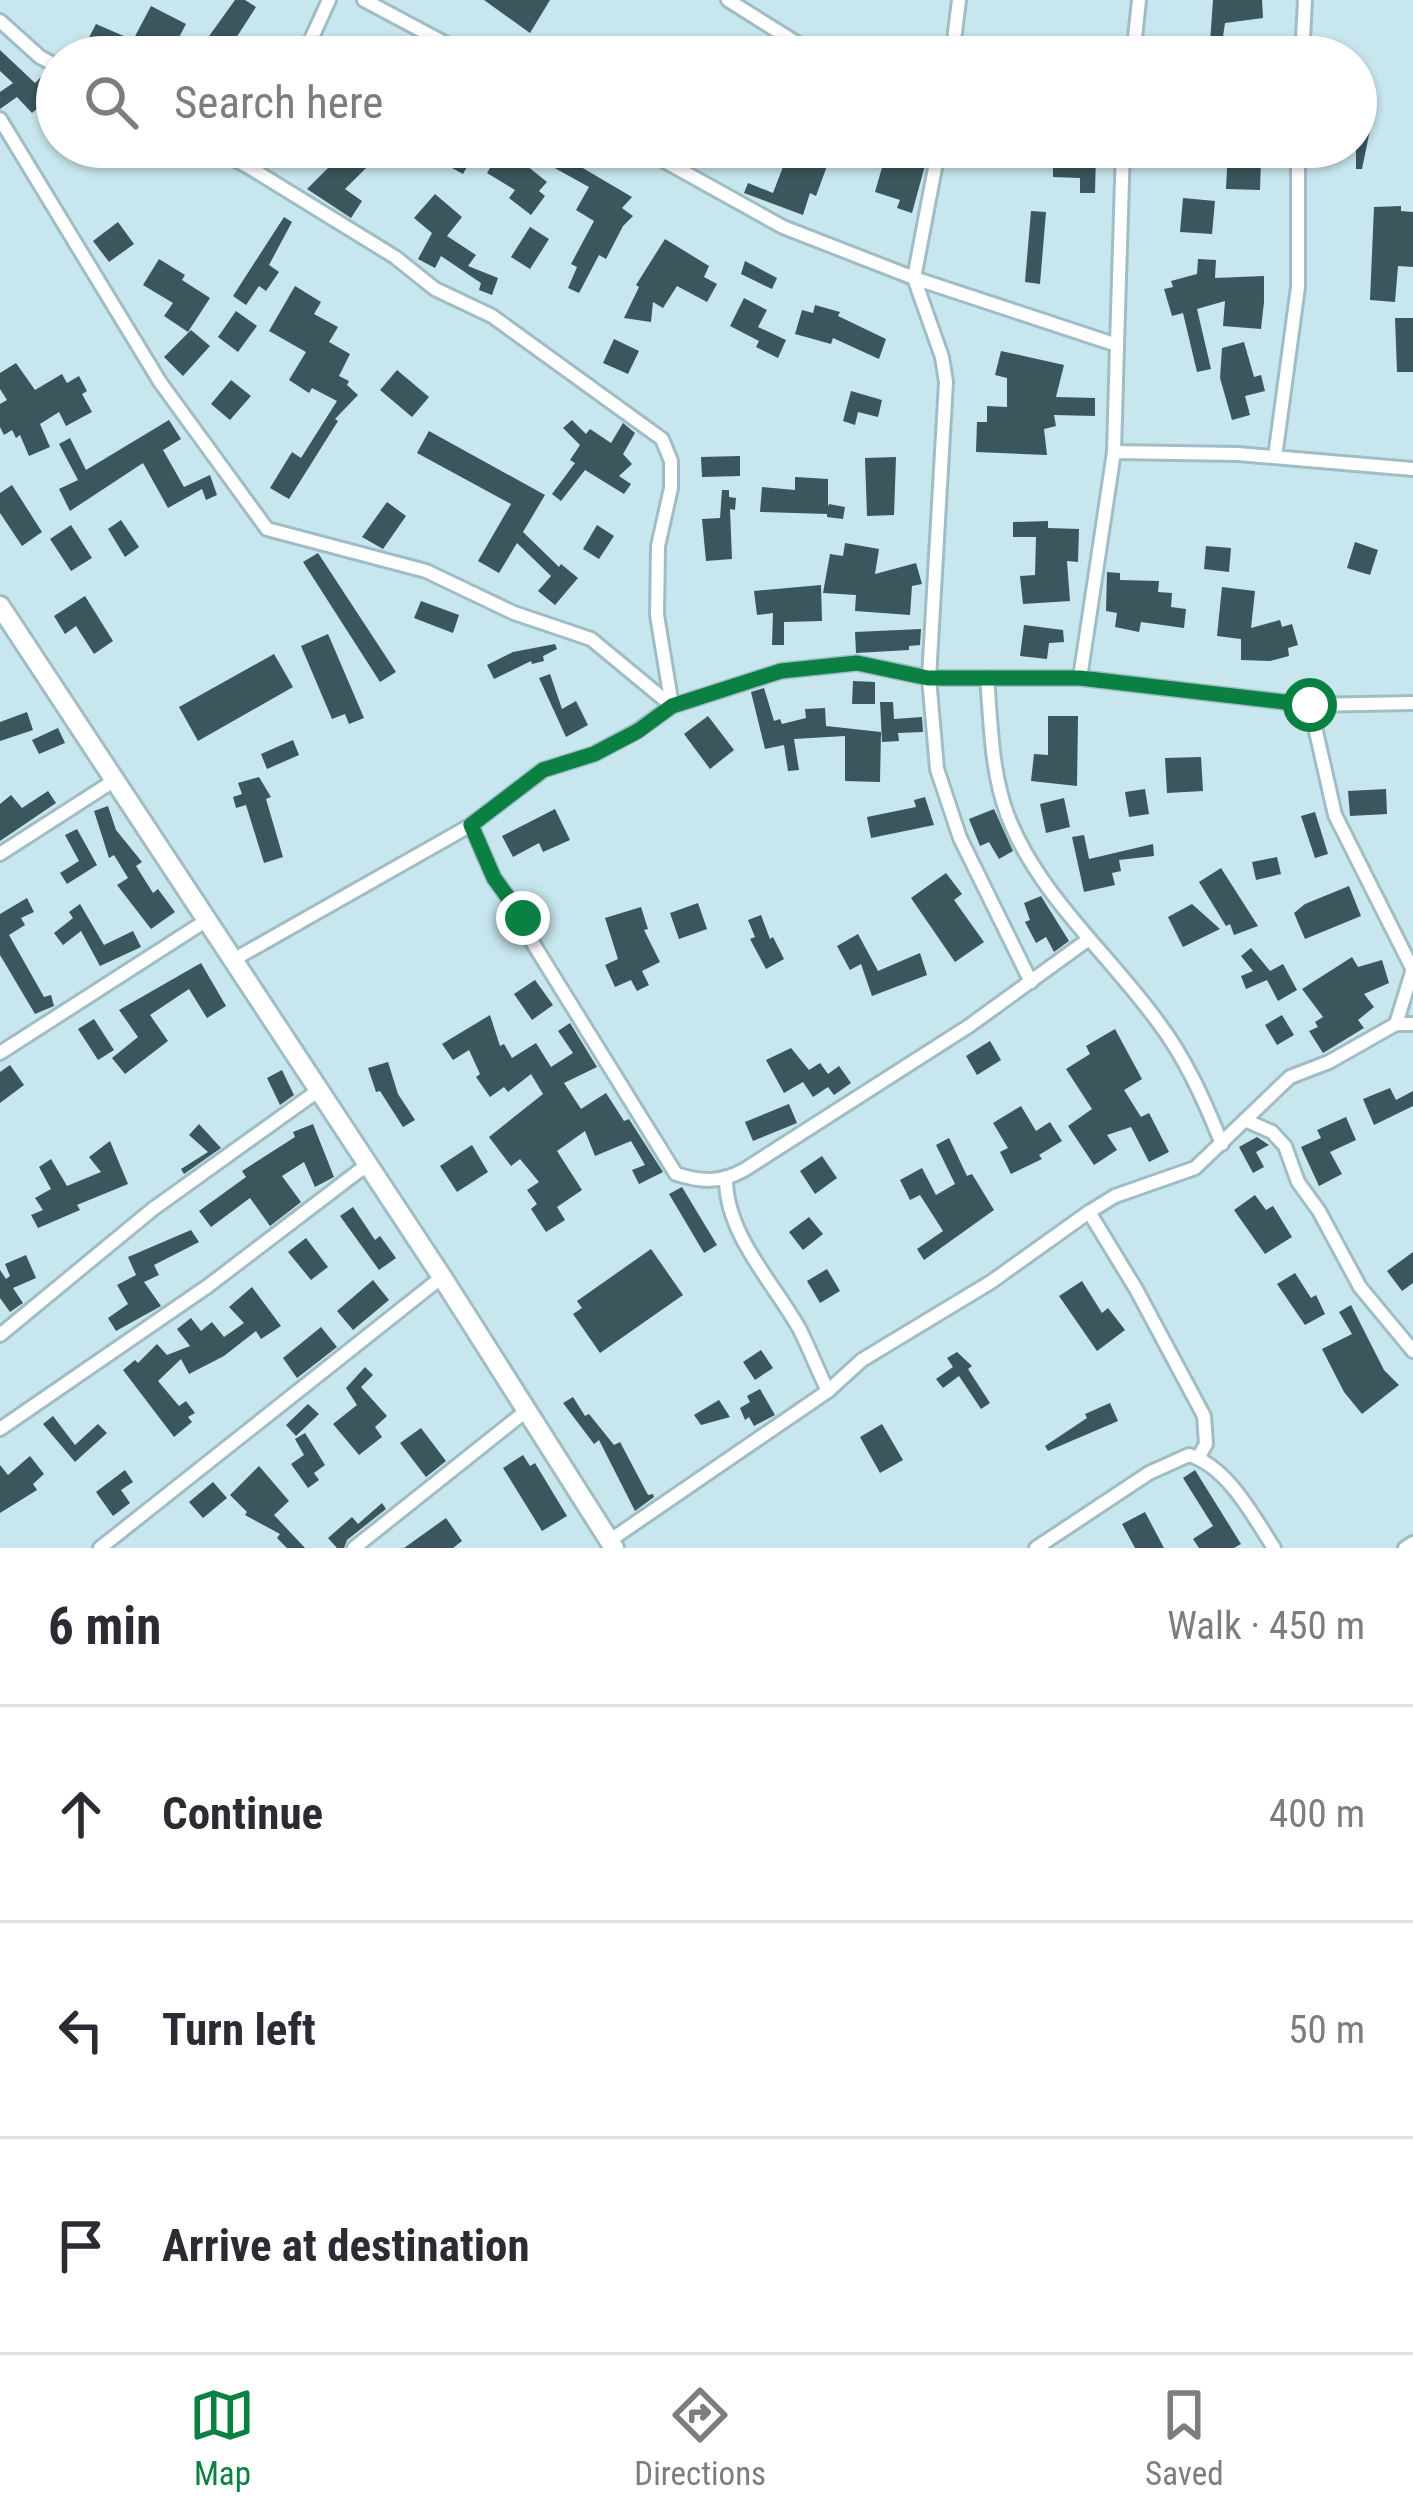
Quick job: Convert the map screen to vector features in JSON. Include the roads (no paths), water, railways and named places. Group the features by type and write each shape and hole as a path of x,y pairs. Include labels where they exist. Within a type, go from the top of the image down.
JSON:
{"main road":[{"path":"0,606 7,631 115,780 612,1544"}],"street":[{"path":"313,36 329,0"},
{"path":"364,0 432,36"},
{"path":"728,0 785,36"},
{"path":"955,36 959,0"},
{"path":"1135,36 1139,0"},
{"path":"1303,36 1305,0"},
{"path":"0,21 36,53"},
{"path":"0,119 160,382 267,529 426,571 514,613 591,639 672,706"},
{"path":"250,168 394,257 435,289 493,316 662,439 671,461 671,488 658,546 657,615 672,706"},
{"path":"677,168 784,227 914,278 1117,345"},
{"path":"935,168 914,278 946,382 928,678 937,769 960,838 1031,982"},
{"path":"1080,678 1114,452 1122,168"},
{"path":"1275,457 1298,287 1298,168"},
{"path":"1114,452 1275,457 1413,470"},
{"path":"233,959 471,825 543,770 594,754 672,706 781,671 857,663 928,678 1080,678 1310,705 1413,703"},
{"path":"987,678 994,768 1008,817 1040,872 1089,939 1160,1023 1198,1084 1222,1144"},
{"path":"1310,705 1335,814 1413,969 1396,1024"},
{"path":"0,854 115,780"},
{"path":"471,825 494,878 523,918 526,932 676,1174 700,1181 726,1179 969,1026 1089,939"},
{"path":"0,1053 207,920"},
{"path":"612,1544 827,1391 862,1360 991,1282 1089,1212 1114,1196 1195,1168 1290,1077 1329,1062 1396,1024 1413,1024"},
{"path":"0,1335 154,1209 319,1090"},
{"path":"1245,1120 1272,1132 1285,1146 1298,1182 1360,1287 1413,1351"},
{"path":"0,1429 208,1286 368,1164"},
{"path":"726,1179 726,1201 735,1224 800,1331 827,1391"},
{"path":"1089,1212 1204,1416 1206,1444 1198,1458"},
{"path":"100,1548 442,1277"},
{"path":"354,1548 526,1411"},
{"path":"1036,1548 1180,1457 1198,1458 1226,1480 1274,1548"},
{"path":"1405,1548 1413,1543"}]}
